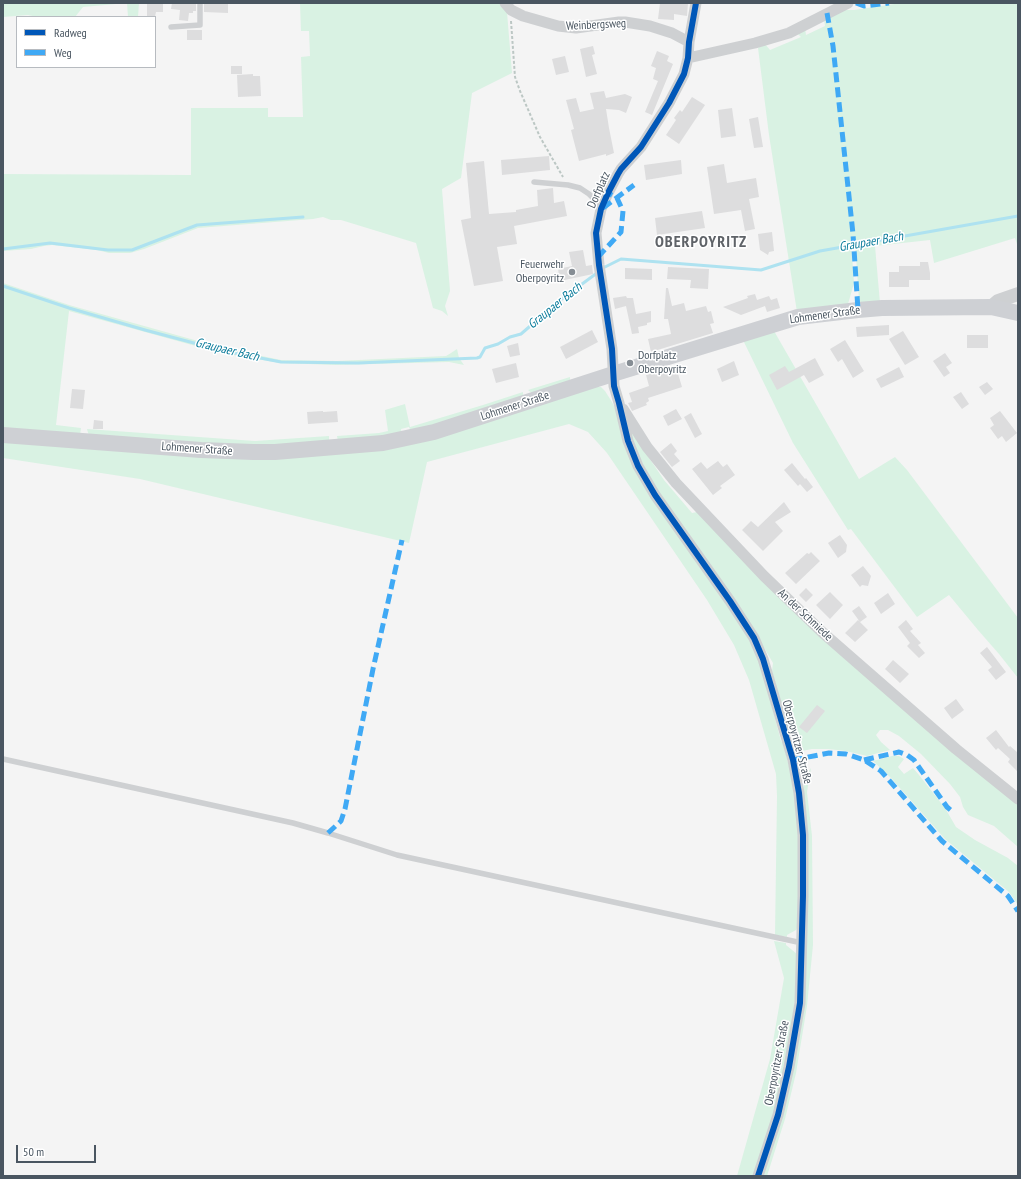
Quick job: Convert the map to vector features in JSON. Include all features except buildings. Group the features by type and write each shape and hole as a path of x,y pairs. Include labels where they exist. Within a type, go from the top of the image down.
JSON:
{"main road":[{"name":"Lohmener Straße","path":"3,435 232,452 275,452 365,445 399,440 434,432 613,374 798,317 882,308 991,307 1018,313"}],"street":[{"name":"Dorfplatz","path":"613,374 612,348 600,277 596,233 601,209 621,169 642,147 669,103 684,74 688,58 689,42 696,3"},
{"path":"688,58 755,43 789,32 848,3"},
{"name":"Weinbergsweg","path":"508,6 523,16 558,26 576,28 619,22 650,26 672,32 689,42"},
{"path":"991,307 998,301 1018,294"},
{"name":"Oberpoyritzer Straße","path":"613,374 614,386 628,441 638,466 655,495 730,601 754,638 763,659 793,760 799,793 803,836 800,1003 789,1067 778,1115 758,1176"},
{"name":"An der Schmiede","path":"619,403 647,447 676,483 764,576 822,632 956,750 1018,799"}],"lane":[{"path":"171,27 200,25 200,3"},
{"path":"534,182 568,185 580,188 589,194 601,209"},
{"path":"3,759 293,823 397,855 802,943"}],"path":[{"path":"508,6 511,19 515,77 540,136 568,185"}],"green space":[{"path":"3,3 127,3 83,7 76,16 28,15 3,17"},
{"path":"127,3 139,3 138,16 128,16"},
{"path":"300,3 499,3 507,12 512,73 472,93 461,178 442,189 450,291 445,306 448,316 442,311 433,308 416,243 341,220 331,220 323,217 198,228 130,253 109,253 97,250 52,245 31,249 3,251 3,174 191,175 191,108 268,108 268,117 303,117 301,57 310,56 309,31 301,31"},
{"path":"894,3 1018,3 1018,247 1015,238 934,263 930,240 875,246 880,303 862,304 859,300 855,242 851,242 854,283 848,304 797,312 769,135 758,48 765,44 770,50 801,37 796,32 805,28 806,35 825,26 824,19 842,10 854,10"},
{"path":"3,283 69,305 223,348 281,360 337,361 446,356 457,349 459,358 464,365 449,362 336,365 280,363 221,353 69,311 56,425 81,428 80,435 3,430"},
{"path":"774,331 859,479 895,457 907,470 1018,618 1018,678 949,595 917,617 851,529 848,530 793,443 743,340"},
{"path":"570,377 570,382 533,394 528,390"},
{"path":"592,387 601,387 612,402 617,412 626,444 743,626 760,662 795,790 799,834 798,926 796,930 787,935 787,937 775,935 776,774 749,680 734,645 707,600 607,453 588,432 569,424 427,462 409,543 140,479 3,458 3,441 368,450"},
{"path":"523,392 523,397 411,432 409,427 401,429 402,434 338,442 337,436 388,431 385,410 405,404 410,427"},
{"path":"627,418 637,440 664,480 692,513 697,512 1018,804 1018,847 994,826 968,815 963,807 960,797 950,784 921,754 899,736 888,730 880,730 876,735 890,750 867,756 846,751 828,749 812,749 802,751 792,743 772,671 773,663 756,634 657,492 631,440"},
{"path":"87,429 255,441 329,436 329,442 241,447 89,436"},
{"path":"892,756 899,756 904,759 898,767 904,774 913,768 945,808 956,827 975,840 1008,858 1018,866 1018,905 1009,892 945,839 891,778 873,761"},
{"path":"811,768 807,792 812,836 813,945 807,1006 796,1073 785,1119 767,1176 761,1176 802,1002 803,789 805,777"},
{"path":"774,941 786,943 786,945 797,954 795,1001 786,1065 774,1115 754,1176 737,1176 770,1059 784,978"}],"waterway":[{"name":"Graupaer Bach","path":"603,268 621,259 761,270 820,251 1018,216"},
{"path":"3,249 50,243 108,250 132,250 197,225 303,217"},
{"name":"Graupaer Bach","path":"3,286 69,308 224,351 281,362 358,363 480,357 485,348 521,334 559,301 597,273"}],"marked path":[{"path":"856,3 864,6 889,3"},
{"path":"827,13 833,46 853,234 858,310"},
{"path":"603,208 634,185"},
{"path":"598,257 621,232 623,211 617,198 608,193"},
{"path":"328,833 341,821 345,809 373,669 402,540"},
{"path":"864,760 899,752 907,755 914,760 947,807 954,813"},
{"path":"793,760 829,753 846,754 864,760 881,771 942,841 1008,896 1018,911"}],"cycle path":[{"path":"696,3 689,42 688,58 684,74 669,103 641,147 618,174 601,209 596,233 599,265 612,349 614,386 628,441 638,466 655,495 730,601 754,638 763,659 793,760 799,793 803,835 800,1003 789,1067 778,1115 758,1176"}],"place":[{"name":"Feuerwehr Oberpoyritz","path":"572,272"},
{"name":"Dorfplatz Oberpoyritz","path":"630,363"}],"district":[{"name":"OBERPOYRITZ","path":"701,242"}]}
